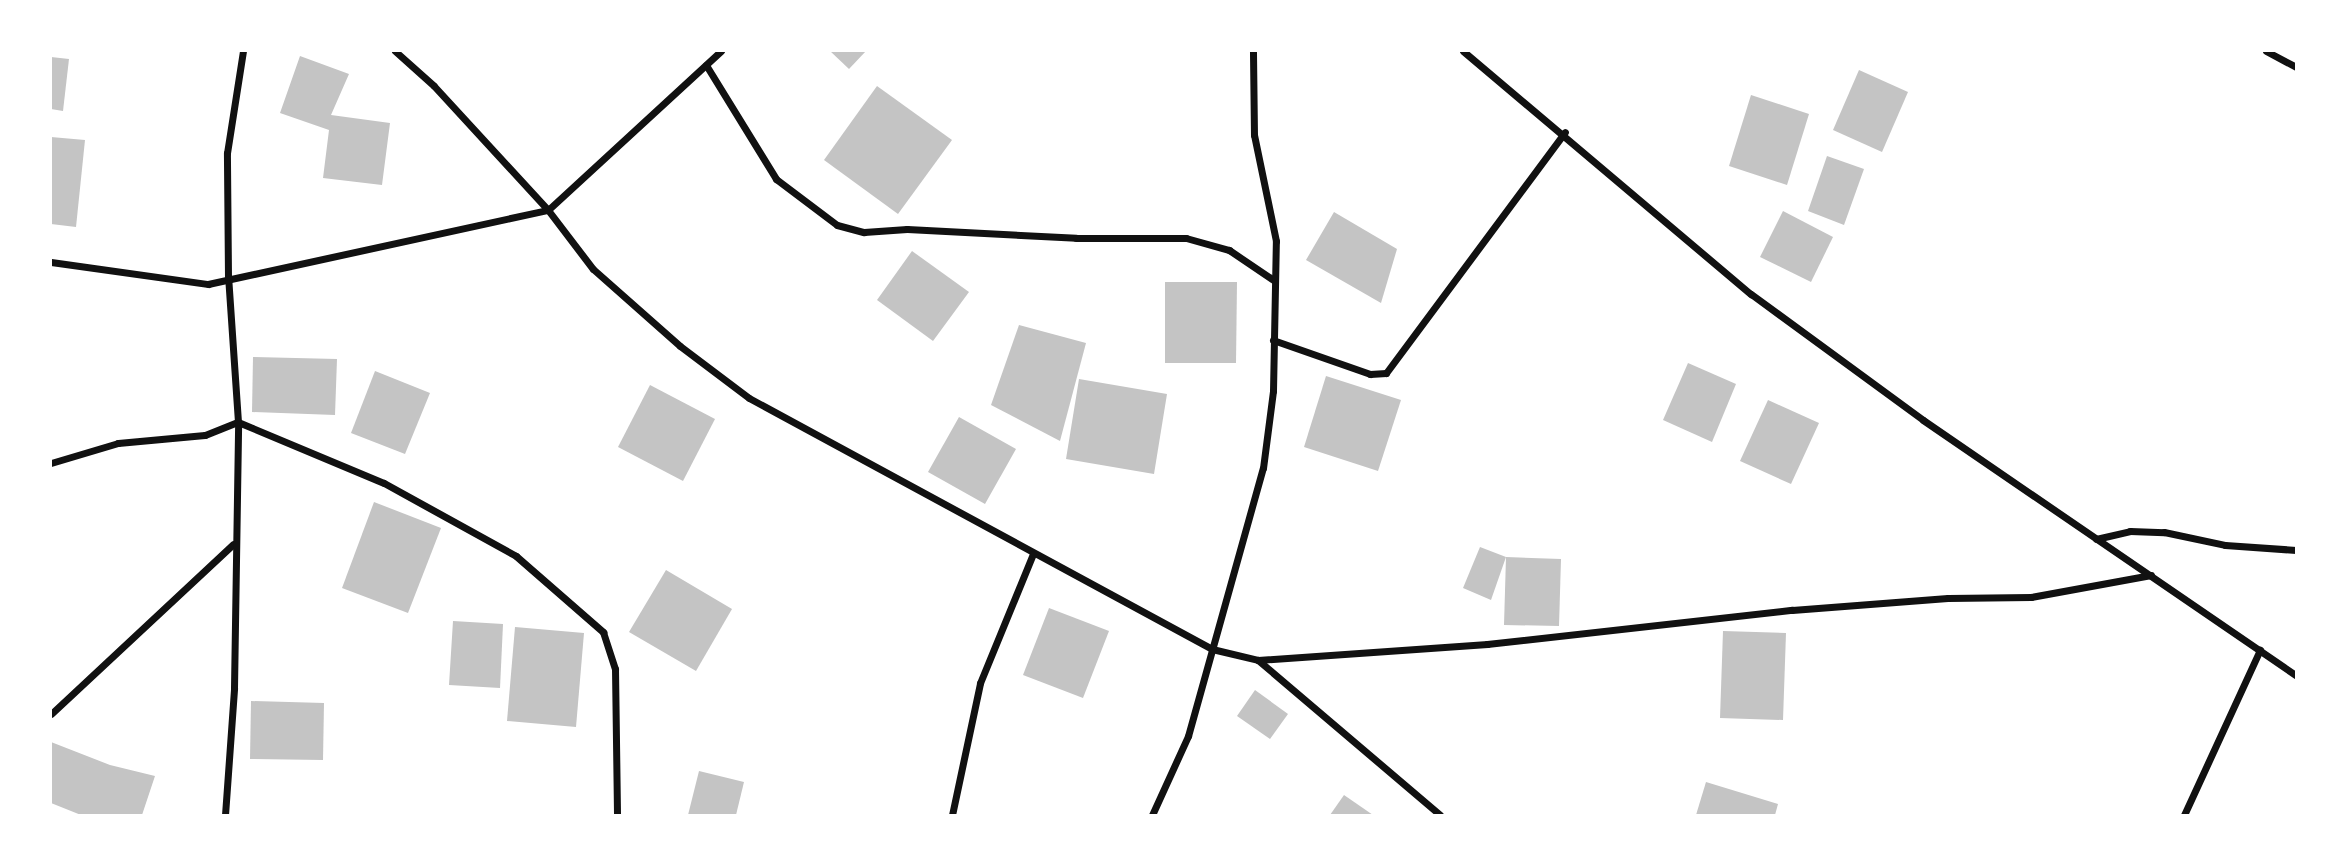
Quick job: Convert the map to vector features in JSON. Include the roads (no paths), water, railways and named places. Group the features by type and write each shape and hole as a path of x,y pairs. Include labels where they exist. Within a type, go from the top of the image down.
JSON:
{"street":[{"path":"225,815 234,688 233,544 238,422 228,277 227,153 243,51"},
{"path":"395,51 434,86 548,210 593,269 680,346 749,397 1033,554 1212,649 1258,660 1487,643 1935,598 2031,597 2151,575"},
{"path":"51,262 208,284 228,277 548,210 721,51"},
{"path":"1153,815 1188,736 1263,468 1273,391 1276,241 1271,202 1254,135 1252,51"},
{"path":"1463,51 1565,132 1751,294 2096,539 2296,675"},
{"path":"2266,51 2296,66"},
{"path":"706,65 776,179 837,225 864,232 907,229 1076,238 1186,238 1229,250 1275,281"},
{"path":"1273,340 1370,374 1386,373 1565,132"},
{"path":"51,463 118,443 205,435 238,422 384,483 516,556 603,632 615,669 617,815"},
{"path":"2096,539 2130,531 2164,532 2225,545 2296,550"},
{"path":"51,714 233,544"},
{"path":"952,815 981,683 1033,554"},
{"path":"2184,815 2260,650"},
{"path":"1258,660 1440,815"}]}
